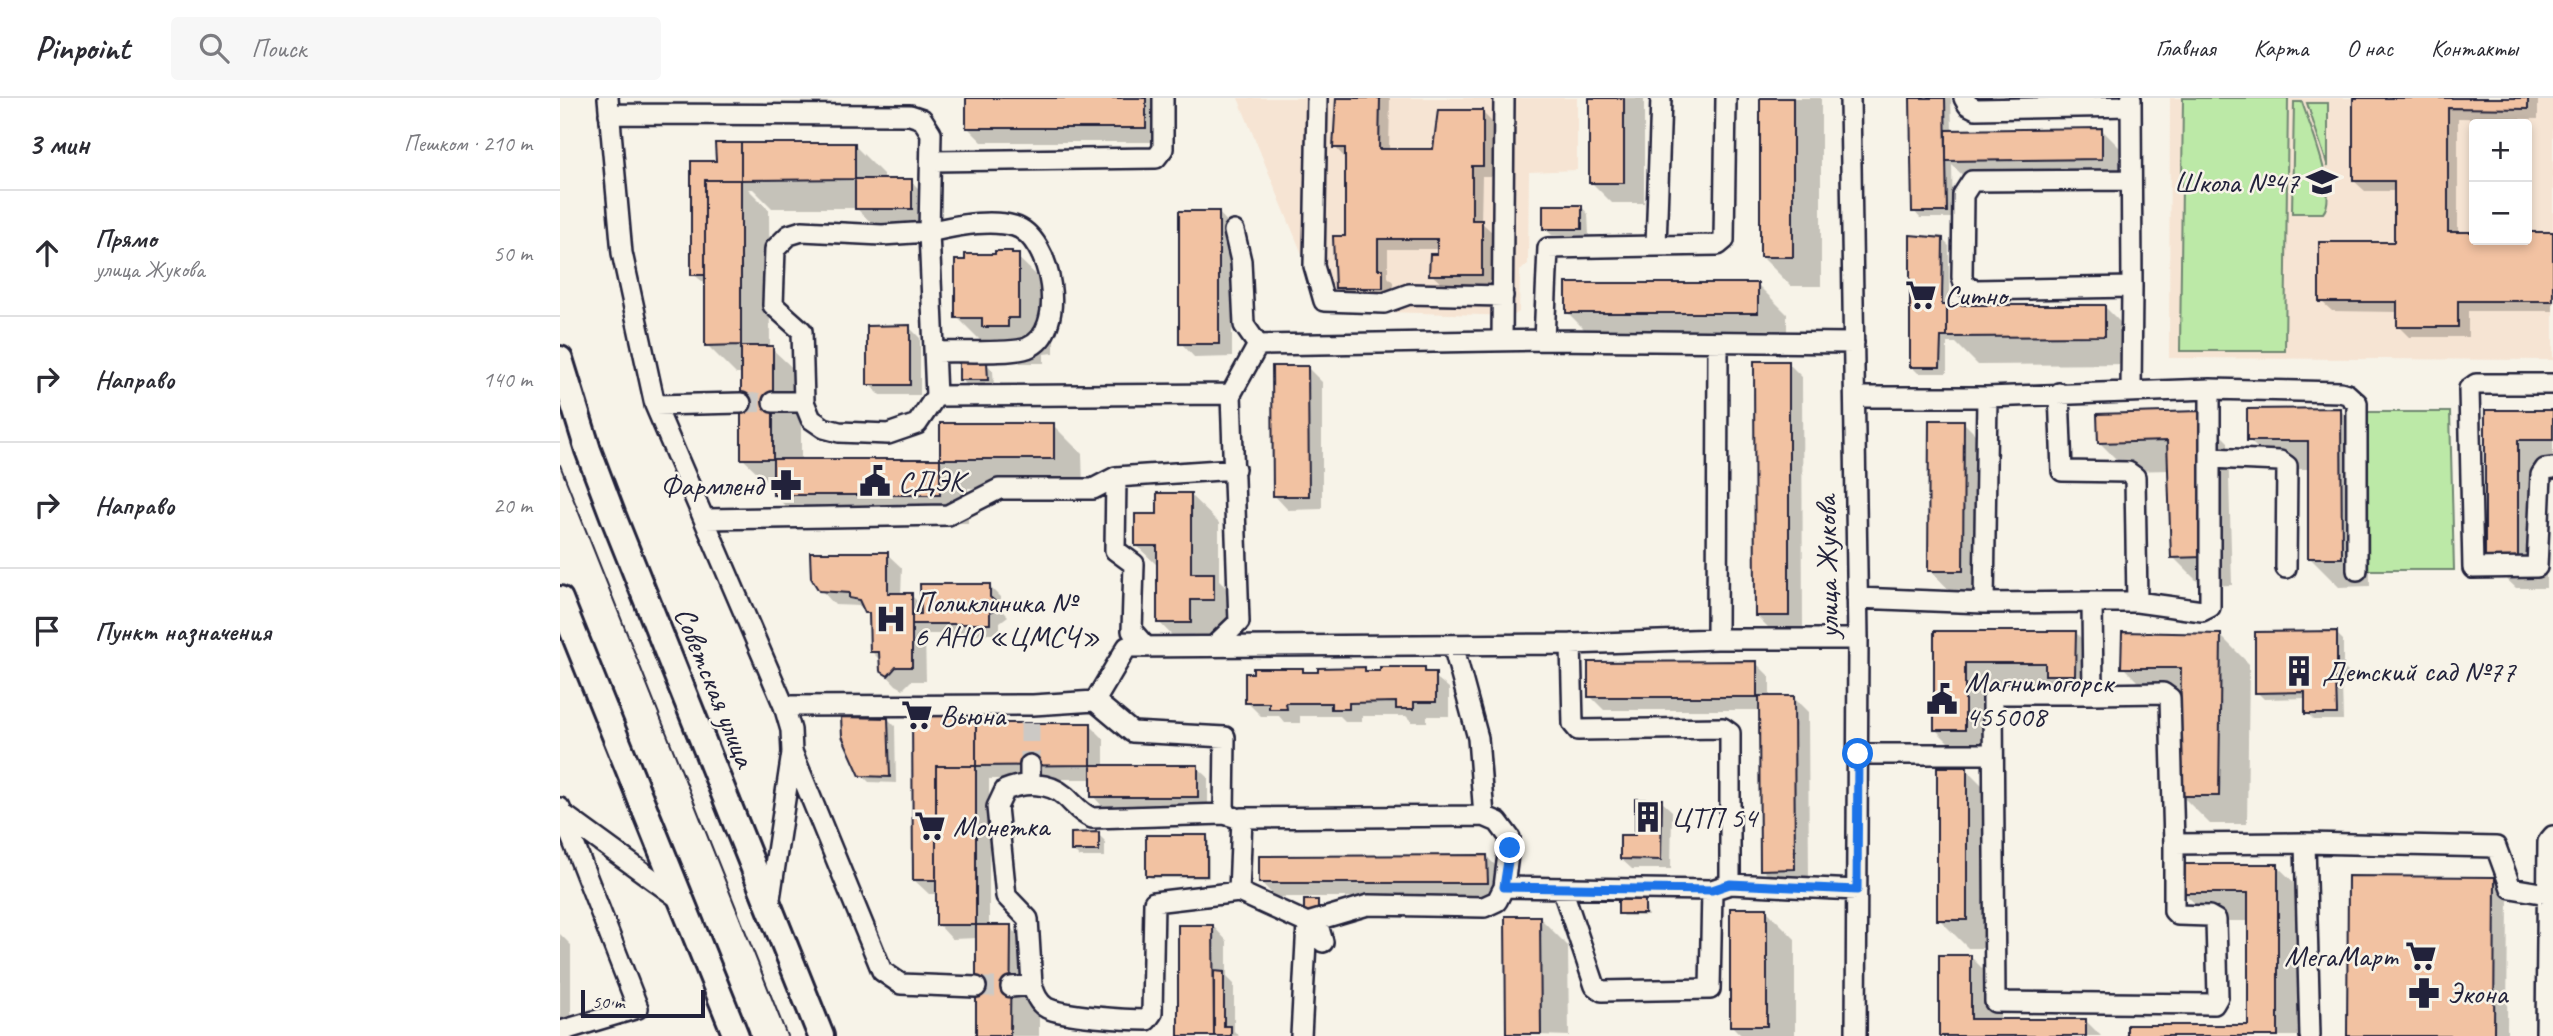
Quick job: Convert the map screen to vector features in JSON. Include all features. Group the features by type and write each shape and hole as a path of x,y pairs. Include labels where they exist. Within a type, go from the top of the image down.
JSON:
{"main road":[{"name":"Советская улица","path":"560,359 612,516 821,1036"},
{"path":"560,599 736,1036"}],"street":[{"path":"933,161 1156,158 1163,149 1163,98"},
{"path":"1317,98 1314,266 1324,301 1384,303 1409,294 1503,296"},
{"path":"1502,341 1504,98"},
{"path":"1656,246 1661,98"},
{"path":"1544,340 1548,248 1718,245 1724,240 1726,98"},
{"name":"улица Жукова","path":"1850,98 1858,639 1856,1036"},
{"path":"1964,98 1968,105 1976,109 2131,102 2131,391"},
{"path":"769,905 792,753 791,730 784,706 655,405 622,253 609,106 910,114 922,119 932,133 929,232 936,396 917,424 888,434 839,432 824,428 811,419 804,402 802,331 773,305 775,249 789,235 802,231 882,235 929,232 962,224 1014,226 1030,236 1041,254 1051,282 1051,324 1040,340 1026,348 936,352"},
{"path":"2130,180 1972,181 1964,189 1963,195 1962,276 1965,286 1975,290 2132,286"},
{"path":"1234,231 1241,261 1244,325 1258,345"},
{"path":"1258,345 1544,340 1854,343"},
{"path":"1717,639 1718,343"},
{"path":"1214,646 1239,622 1231,394 1258,345"},
{"path":"2553,384 2476,384 2469,389 2473,568 2537,567 2540,475 2545,469 2553,468"},
{"path":"1857,597 1984,603 2137,602 2202,611 2210,607 2210,388"},
{"path":"1855,397 1987,397 2210,388 2340,392 2353,397 2357,403 2357,570"},
{"path":"2059,393 2062,471 2128,472 2135,477 2137,602"},
{"path":"936,396 1231,394"},
{"path":"1984,603 1987,397"},
{"path":"772,402 804,402"},
{"path":"655,405 741,403"},
{"path":"2210,458 2286,463 2286,568"},
{"path":"705,519 948,515 999,489 1093,489 1116,477 1235,469"},
{"path":"1116,477 1115,550 1133,564 1132,631 1146,647"},
{"path":"2092,602 2093,694"},
{"path":"784,706 1031,714 1095,701 1127,647 1858,639"},
{"path":"1563,888 1595,986 1602,991 1710,989 1721,887 1729,730 1578,730 1573,724 1571,644"},
{"path":"1453,645 1478,738 1484,816"},
{"path":"2163,693 2169,698 2174,911 2178,915 2209,916 2216,920 2216,1003 1998,1004 1993,997 1992,702 1997,695 2093,694 2163,693"},
{"path":"1095,701 1132,732 1225,737 1239,892"},
{"path":"792,753 882,971 901,984 976,987"},
{"path":"1858,754 1993,754"},
{"path":"1312,923 1339,912 1368,905 1483,907 1497,901 1504,887 1510,838 1498,822 1484,816 1092,818 1083,814 1063,794 1030,775 1006,790 997,807 1007,898 1029,921 1032,985 1037,999 1046,1007 1147,1020 1152,1013 1153,905 1159,900 1239,892 1312,923 1323,942"},
{"path":"561,812 681,901"},
{"path":"561,812 638,1008 564,1030 564,1036"},
{"path":"2546,1036 2549,996 2548,842 2553,836"},
{"path":"2174,844 2493,846 2500,852 2511,888 2547,894"},
{"path":"2305,844 2310,1036"},
{"path":"1504,887 1857,890"},
{"path":"1301,1036 1312,923"},
{"path":"1011,987 1032,985"}],"shaded area":[{"path":"1238,98 1577,98 1577,170 1529,172 1528,264 1520,271 1519,312 1513,316 1325,310"},
{"name":"Школа №47","path":"2170,98 2553,98 2553,360 2169,358"}],"green space":[{"path":"2183,98 2288,98 2285,351 2180,351"},
{"path":"2294,102 2302,102 2321,159 2327,191 2327,204 2323,213 2292,213"},
{"path":"2307,103 2328,103 2328,167"},
{"path":"2366,412 2450,412 2454,570 2366,570"}],"building":[{"path":"966,98 1146,98 1146,128 966,128"},
{"path":"1336,98 1380,98 1379,149 1433,149 1438,110 1483,110 1483,166 1472,166 1472,220 1482,220 1482,275 1429,275 1430,254 1437,254 1437,239 1378,239 1378,269 1383,269 1383,288 1335,288 1333,236 1345,236 1345,148 1333,148"},
{"path":"1589,98 1624,98 1624,183 1589,183"},
{"path":"1760,98 1793,98 1793,257 1760,257"},
{"path":"1910,98 1945,98 1947,212 1912,212"},
{"path":"2353,98 2528,98 2528,109 2448,108 2448,232 2469,232 2469,245 2532,245 2532,232 2553,232 2553,301 2458,301 2458,327 2397,327 2397,302 2319,302 2319,242 2394,242 2394,181 2353,181"},
{"path":"2102,128 2102,159 1946,161 1946,130"},
{"path":"715,143 741,143 741,180 705,180 705,275 691,275 691,161 716,161"},
{"path":"741,143 855,143 855,179 741,180"},
{"path":"855,179 912,179 912,209 855,209"},
{"path":"705,180 741,180 741,345 705,346"},
{"path":"1543,205 1582,205 1582,229 1543,229"},
{"path":"1179,211 1219,211 1219,344 1179,344"},
{"path":"1910,235 1943,238 1942,305 1947,305 1947,337 1941,337 1940,367 1910,367"},
{"path":"995,251 1012,251 1012,254 1019,254 1019,318 1008,318 1008,327 982,327 982,318 955,318 955,260 965,260 965,254 995,254"},
{"path":"1566,283 1758,283 1758,313 1566,313"},
{"path":"1947,305 2105,305 2105,336 1947,337"},
{"path":"910,325 910,385 867,385 867,326"},
{"path":"741,346 773,346 773,459 741,459"},
{"path":"1754,361 1789,361 1789,616 1755,616"},
{"path":"959,362 987,362 988,380 959,380"},
{"path":"1272,366 1308,366 1309,496 1273,496"},
{"path":"2341,408 2342,558 2308,558 2308,441 2247,441 2247,409"},
{"path":"2485,410 2553,410 2553,440 2518,440 2518,560 2485,560"},
{"path":"2199,411 2204,557 2171,558 2167,441 2098,443 2097,414"},
{"path":"1929,420 1964,420 1963,571 1928,571"},
{"path":"940,423 1054,423 1054,459 940,459"},
{"path":"773,459 940,459 940,495 773,495"},
{"path":"1157,493 1191,493 1191,573 1214,573 1214,600 1191,600 1191,623 1157,623 1157,546 1135,546 1135,514 1157,514"},
{"name":"Поликлиника № 6 АНО «ЦМСЧ»","path":"810,552 888,552 888,593 912,593 912,667 896,667 888,676 880,671 879,652 870,652 869,613 865,613 859,600 849,598 849,593 819,591 811,578"},
{"name":"Поликлиника № 6 АНО «ЦМСЧ»","path":"920,584 990,584 990,597 998,604 996,609 990,612 990,624 912,624 912,614 921,614"},
{"path":"1934,631 2076,631 2075,675 2045,675 2045,663 1965,663 1965,730 1934,730"},
{"name":"Детский сад №77","path":"2337,631 2337,665 2343,665 2343,678 2336,678 2337,714 2305,714 2305,692 2255,693 2255,632"},
{"path":"2122,632 2221,634 2219,796 2179,796 2181,668 2121,668"},
{"path":"1757,661 1757,697 1588,697 1588,662"},
{"path":"1365,667 1365,671 1380,671 1380,667 1425,667 1425,672 1436,672 1436,702 1414,702 1414,709 1396,709 1396,702 1349,703 1349,709 1331,709 1331,703 1286,703 1287,709 1269,709 1269,703 1245,703 1245,673 1253,673 1253,668 1303,668 1303,672 1318,672 1318,668"},
{"path":"1759,696 1794,696 1795,869 1760,870"},
{"path":"912,709 976,709 976,766 936,766 936,880 913,880"},
{"path":"841,717 888,718 890,777 860,776 842,736"},
{"path":"976,723 1091,723 1091,765 976,766"},
{"path":"1091,765 1198,765 1198,797 1091,797"},
{"path":"936,766 976,766 976,925 936,925"},
{"path":"1937,767 1967,767 1967,920 1937,920"},
{"name":"ЦТП 54","path":"1635,799 1662,799 1661,860 1620,859 1620,835 1635,835"},
{"path":"1099,832 1099,851 1071,851 1071,833"},
{"path":"1146,835 1207,835 1207,876 1146,876"},
{"path":"1487,855 1488,883 1259,883 1259,856"},
{"path":"2182,864 2278,864 2278,1036 2127,1036 2127,1025 2248,1025 2248,893 2182,893"},
{"name":"МегаМарт","path":"2348,876 2495,877 2494,1036 2347,1036"},
{"path":"1645,899 1645,914 1618,914 1618,900"},
{"path":"1304,900 1318,900 1318,912 1304,912"},
{"path":"1730,908 1767,908 1767,1026 1730,1026"},
{"path":"1505,916 1540,916 1541,1034 1506,1034"},
{"path":"976,925 1011,925 1010,1036 976,1036"},
{"path":"1178,925 1213,925 1214,1036 1178,1036"},
{"path":"1939,955 1971,955 1971,1019 2086,1019 2086,1036 1939,1036"},
{"path":"1214,971 1224,972 1224,1026 1231,1026 1231,1036 1214,1036"}],"tunnel":[{"path":"741,403 773,402"},
{"path":"1030,723 1030,765"},
{"path":"976,987 1011,987"}],"tram line":[{"path":"560,465 787,1036"}],"place":[{"name":"Школа №47","path":"2322,182"},
{"name":"Ситно","path":"1921,295"},
{"name":"СДЭК","path":"875,481"},
{"name":"Фармленд","path":"786,485"},
{"name":"Поликлиника № 6 АНО «ЦМСЧ»","path":"891,619"},
{"name":"Детский сад №77","path":"2299,671"},
{"name":"Магнитогорск 455008","path":"1942,699"},
{"name":"Вьюна","path":"917,715"},
{"name":"ЦТП 54","path":"1648,817"},
{"name":"Монетка","path":"930,826"},
{"name":"МегаМарт","path":"2421,956"},
{"name":"Экона","path":"2424,993"}],"route":[{"path":"1510,848 1504,887 1712,890 1730,884 1857,890 1858,754"}]}
